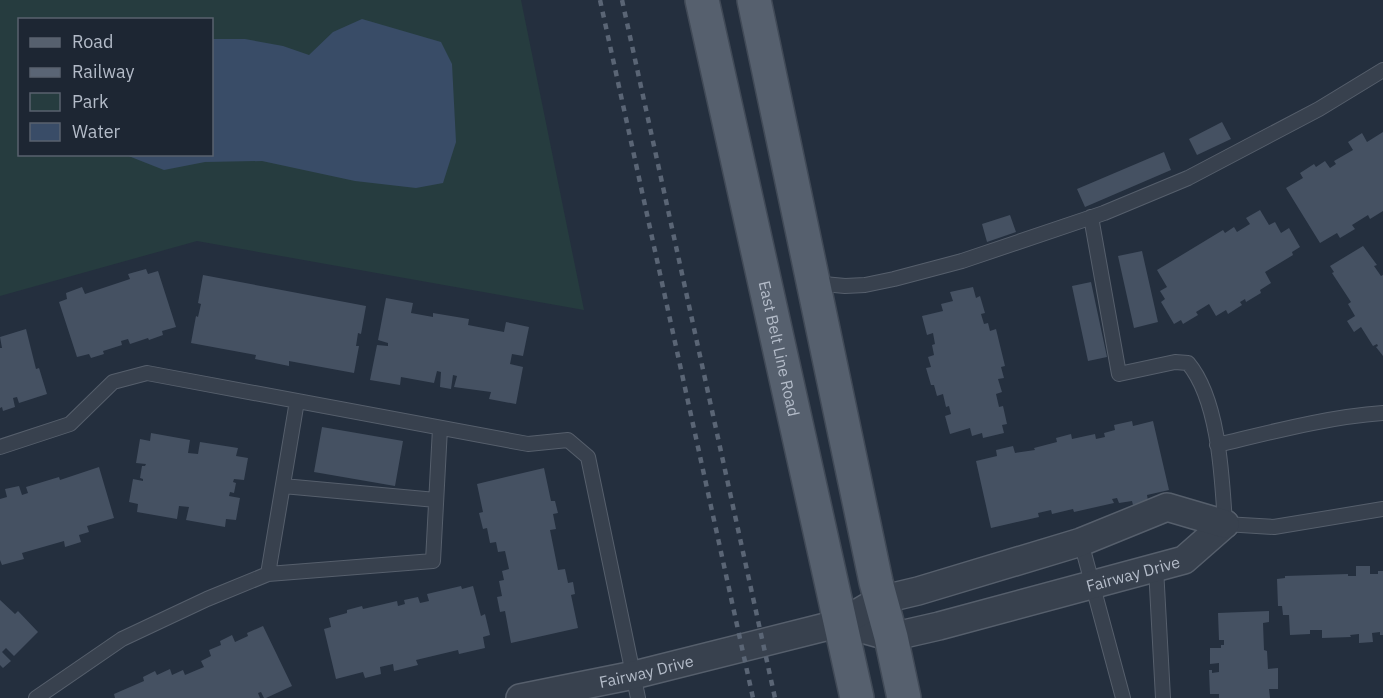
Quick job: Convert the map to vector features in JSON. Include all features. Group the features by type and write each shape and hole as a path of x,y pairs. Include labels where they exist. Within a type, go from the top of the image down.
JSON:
{"main road":[{"name":"East Belt Line Road","path":"702,0 857,698"},
{"path":"754,0 880,600 891,637 904,698"}],"street":[{"name":"Fairway Drive","path":"520,698 636,686 841,623 880,600 918,591 1081,542 1167,507 1225,524"},
{"name":"Fairway Drive","path":"841,623 891,637 1093,585 1184,560 1225,524"}],"lane":[{"path":"813,283 845,286 865,285 894,279 962,261 1091,217 1188,178 1320,109 1383,70"},
{"path":"1091,217 1119,374 1175,362 1188,363 1198,376 1209,408 1221,464 1225,524 1274,527 1383,509"},
{"path":"0,447 70,424 113,382 147,373 528,444 568,440 588,457 636,686"},
{"path":"268,574 297,401"},
{"path":"1217,445 1295,426 1357,415 1383,413"},
{"path":"44,696 122,639 207,599 268,574 433,561 440,428"},
{"path":"283,486 436,500"},
{"path":"1081,542 1123,698"},
{"path":"1156,568 1163,698"}],"green space":[{"path":"0,0 521,0 584,310 197,241 0,296"}],"water":[{"path":"362,19 441,42 452,64 456,142 443,183 416,188 355,181 262,161 205,162 164,170 129,156 213,156 213,39 245,39 283,46 309,55 333,32"}],"building":[{"path":"1222,122 1231,139 1197,155 1189,139"},
{"path":"1383,132 1383,211 1370,219 1368,215 1352,225 1355,229 1340,238 1337,233 1320,243 1286,188 1303,178 1300,173 1314,164 1316,167 1325,161 1330,168 1336,164 1334,161 1353,150 1348,142 1362,133 1367,142"},
{"path":"1164,152 1171,170 1085,207 1077,189"},
{"path":"1260,210 1269,225 1275,222 1281,233 1289,228 1300,247 1292,252 1293,255 1265,272 1271,283 1260,290 1261,293 1246,302 1245,299 1240,302 1242,305 1228,314 1226,310 1216,316 1209,304 1196,312 1198,315 1183,324 1181,320 1174,324 1161,302 1165,299 1160,291 1167,287 1157,270 1223,230 1225,233 1234,227 1237,232 1250,224 1246,218"},
{"path":"1010,215 1016,232 987,242 982,224"},
{"path":"1363,246 1377,265 1374,266 1381,276 1383,275 1383,356 1376,347 1377,344 1373,346 1361,327 1354,332 1347,321 1355,316 1348,304 1351,302 1330,266"},
{"path":"1142,251 1158,322 1134,328 1118,256"},
{"path":"146,269 148,274 158,271 176,327 162,331 163,335 149,340 148,338 130,344 128,339 121,341 122,345 103,351 104,354 91,358 89,354 77,357 59,302 67,299 66,293 82,287 85,294 130,279 128,274"},
{"path":"203,275 366,306 361,334 358,333 356,346 359,346 354,373 289,361 289,366 255,359 256,355 191,343 196,316 198,317 201,304 198,303"},
{"path":"1091,282 1107,357 1088,361 1072,286"},
{"path":"973,287 976,298 980,296 985,313 981,314 984,324 988,323 990,331 996,329 1005,366 1001,367 1004,378 998,379 1002,392 996,394 999,407 1003,406 1007,424 1002,425 1004,433 983,438 982,433 972,436 970,428 950,434 945,416 951,414 949,406 946,407 943,394 937,396 926,368 931,367 928,357 934,355 932,345 935,344 933,333 927,335 922,316 943,311 941,304 953,301 950,292"},
{"path":"386,298 413,303 411,313 433,317 433,313 469,319 468,325 504,332 506,322 529,327 523,356 512,354 510,364 523,367 516,404 489,399 491,392 454,387 457,376 453,375 451,389 440,387 441,372 437,371 434,383 401,377 400,385 370,380 377,345 388,346 388,343 378,340"},
{"path":"26,329 36,369 39,368 47,394 19,403 17,397 13,398 15,407 3,411 2,407 0,408 0,348 2,348 0,337"},
{"path":"1132,421 1133,426 1153,421 1169,490 1147,495 1148,501 1133,505 1132,501 1119,503 1117,498 1112,499 1114,503 1074,512 1073,509 1052,514 1051,510 1038,513 1039,517 991,528 976,461 997,456 996,450 1013,446 1015,453 1035,450 1034,448 1057,442 1056,438 1071,434 1072,439 1095,434 1096,439 1105,437 1104,433 1115,430 1114,425"},
{"path":"322,427 403,441 395,486 314,472"},
{"path":"151,433 190,440 188,453 198,454 200,442 238,448 236,456 248,458 244,480 234,479 233,482 236,483 234,493 230,492 229,496 240,498 236,520 226,519 225,527 186,520 189,507 179,506 177,519 137,512 138,504 129,502 133,479 143,481 140,478 142,466 146,464 136,463 140,439 150,441"},
{"path":"99,467 114,518 87,526 89,532 79,535 81,542 65,547 64,541 22,553 24,559 2,565 0,560 0,499 7,497 5,489 19,486 22,495 28,493 26,487 59,477 60,480"},
{"path":"544,468 551,501 555,501 558,513 553,514 556,529 550,530 558,570 565,569 568,583 573,582 575,594 571,595 578,628 511,643 505,611 500,612 497,597 502,596 499,581 504,580 502,571 509,569 505,551 498,552 496,542 490,543 487,528 483,529 479,513 483,512 477,484"},
{"path":"1356,566 1370,566 1370,574 1383,571 1383,635 1380,635 1380,632 1372,633 1373,642 1359,643 1359,634 1350,635 1351,637 1322,638 1322,630 1310,630 1310,634 1290,635 1289,615 1283,615 1282,606 1278,606 1277,579 1285,578 1285,576 1348,574 1348,576 1356,576"},
{"path":"461,586 462,589 473,586 481,616 485,614 490,635 483,637 485,648 459,654 458,650 416,660 418,665 394,671 393,664 380,667 381,674 365,678 363,672 336,679 324,629 331,627 329,618 362,606 363,609 397,601 398,606 405,604 404,600 418,597 420,603 429,601 427,594"},
{"path":"0,600 15,614 18,611 38,632 14,656 6,648 2,652 11,661 3,668 0,665"},
{"path":"1269,611 1269,622 1263,623 1264,650 1267,651 1268,669 1278,668 1278,689 1269,689 1270,698 1219,698 1219,694 1210,694 1209,670 1212,670 1212,673 1219,672 1219,663 1210,664 1210,648 1221,648 1221,645 1224,645 1224,640 1219,640 1218,613"},
{"path":"263,626 292,686 266,698 261,692 258,693 260,698 115,698 114,694 144,681 143,677 155,671 157,675 170,669 172,675 183,670 185,675 204,667 201,661 211,656 209,650 221,645 220,641 232,635 235,642 248,636 247,633"}],"railway":[{"path":"600,0 753,698"},
{"path":"622,0 775,698"}]}
